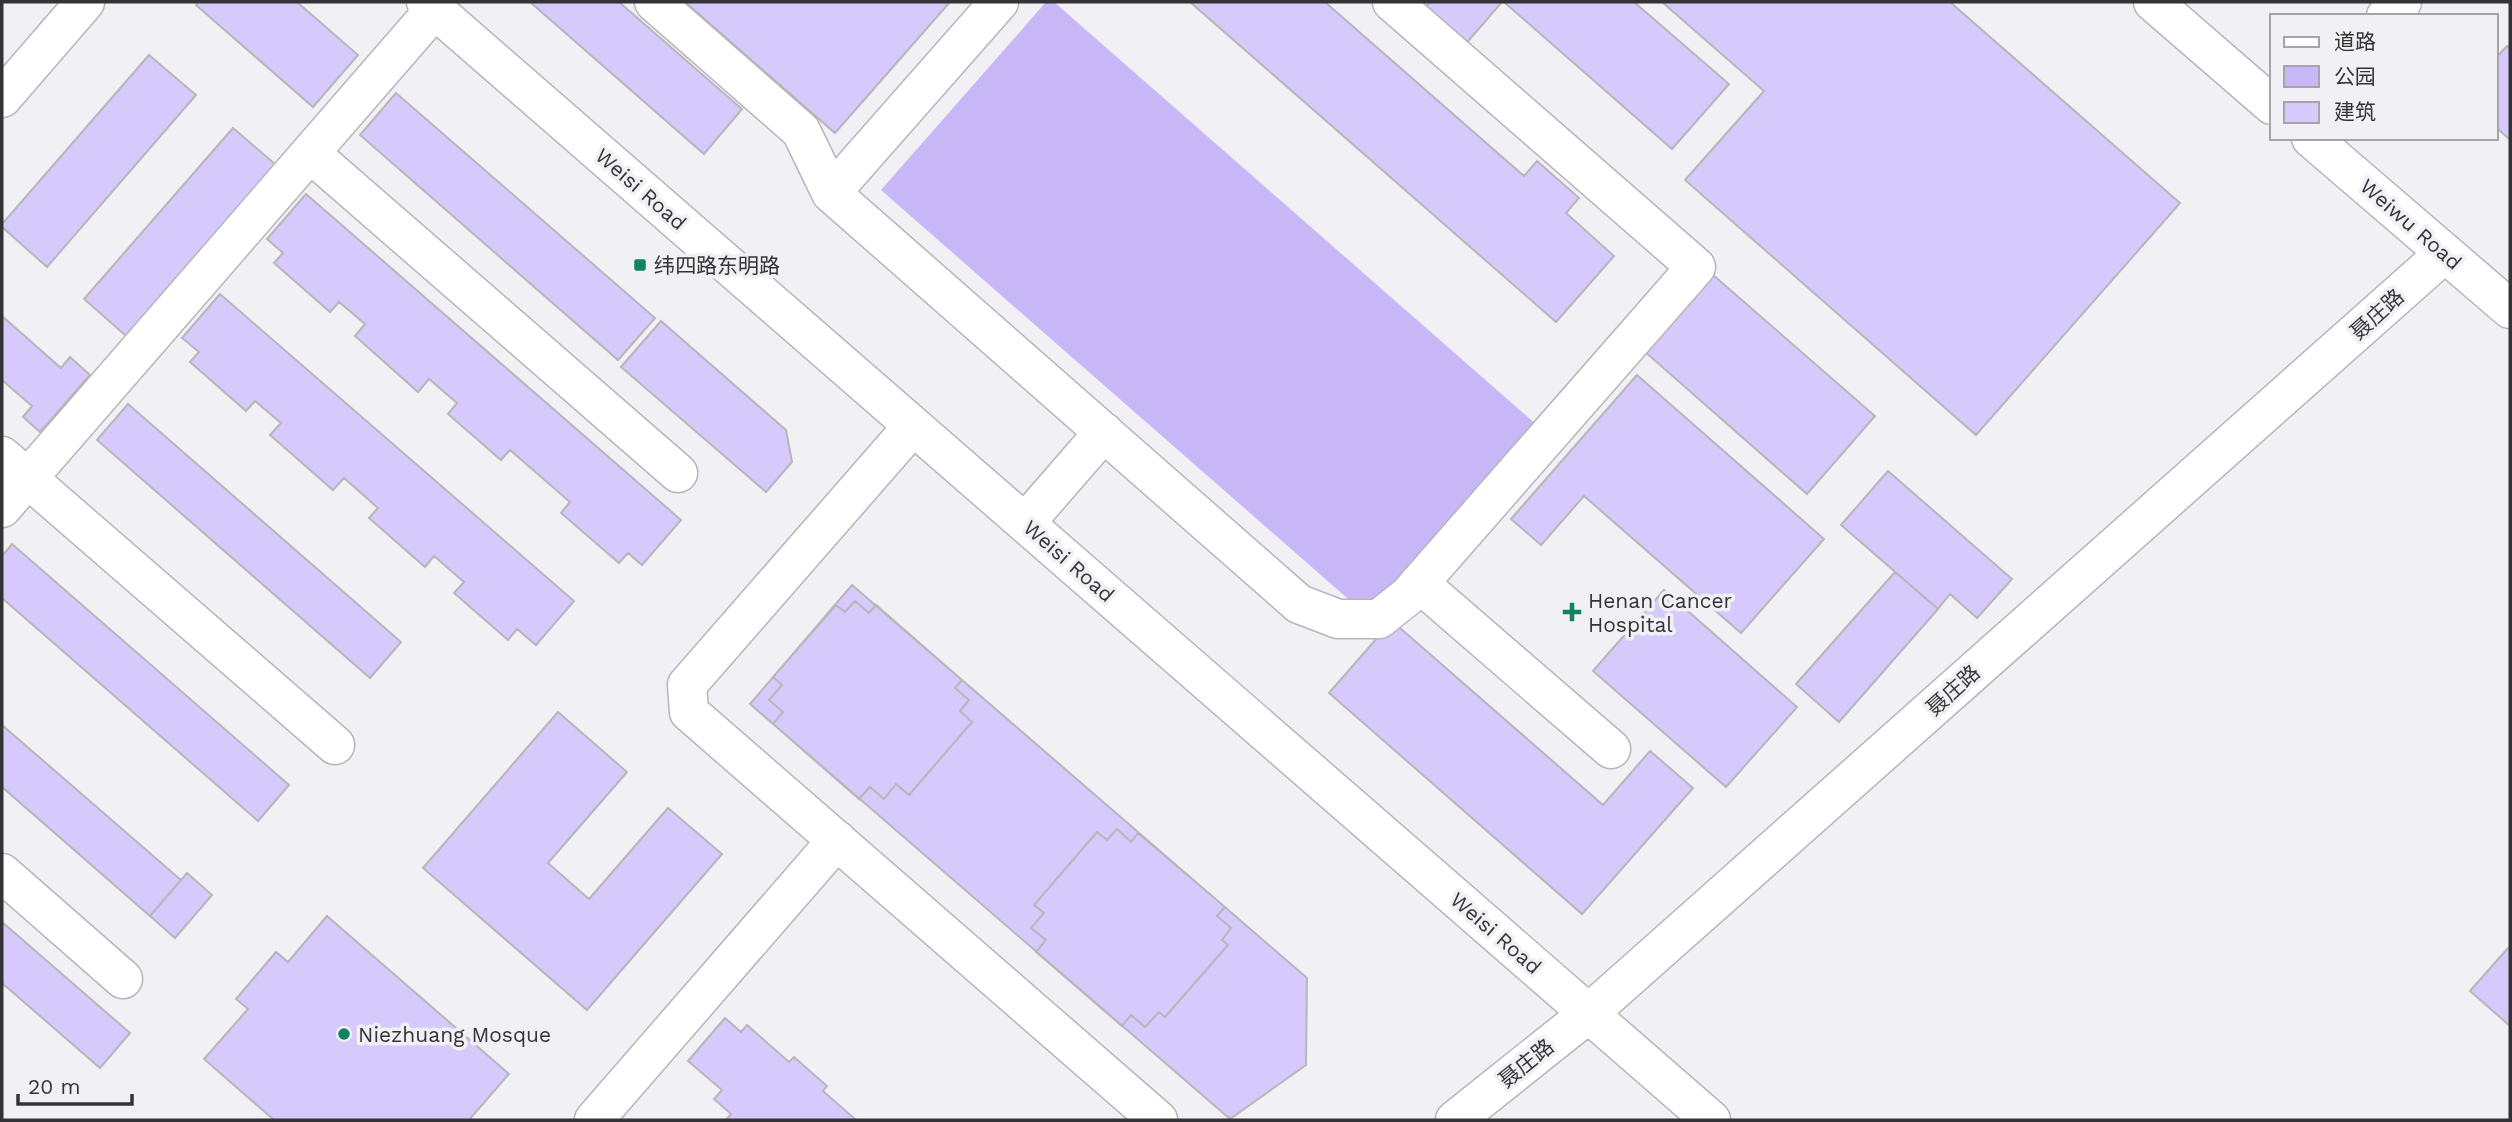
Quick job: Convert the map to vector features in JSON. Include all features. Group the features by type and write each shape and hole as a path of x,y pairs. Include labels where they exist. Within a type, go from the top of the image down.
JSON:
{"street":[{"path":"2,98 85,2"},
{"path":"654,2 802,131 831,193 1299,604 1338,619 1379,619 1408,596 1696,267 1392,2"},
{"path":"831,193 999,2"},
{"path":"2153,2 2270,103"},
{"path":"2388,14 2402,2"},
{"path":"2,508 15,467 310,153 431,6"},
{"name":"Weisi Road","path":"431,6 1711,1120"},
{"name":"Weiwu Road","path":"2313,140 2510,309"},
{"path":"310,153 678,473"},
{"name":"聂庄路","path":"1455,1120 1588,1014 2445,253"},
{"path":"913,425 687,685 689,712 1158,1120"},
{"path":"1025,523 1104,432"},
{"path":"15,467 335,745"},
{"path":"1419,583 1611,749"},
{"path":"594,1120 837,841"},
{"path":"2,873 123,979"}],"green space":[{"path":"1046,2 1054,2 1538,426 1387,599 1354,604 881,190"}],"building":[{"path":"198,2 297,2 358,55 313,107 196,5"},
{"path":"530,2 619,2 742,109 704,154"},
{"path":"685,2 950,2 835,133"},
{"path":"1190,2 1325,2 1524,176 1537,161 1579,198 1566,213 1614,256 1556,322"},
{"path":"1430,2 1502,2 1463,47 1422,11"},
{"path":"1504,2 1634,2 1729,84 1672,149"},
{"path":"1662,2 1950,2 2180,203 1976,435 1685,180 1764,91"},
{"path":"2507,46 2510,49 2510,140 2498,129 2498,56"},
{"path":"149,55 196,95 47,267 2,227 2,224"},
{"path":"396,93 655,318 618,360 360,135"},
{"path":"233,128 282,170 133,342 84,299"},
{"path":"306,194 681,520 642,565 628,553 619,563 561,513 570,502 510,450 501,460 448,414 457,403 429,379 418,392 355,336 365,324 339,302 330,312 274,263 283,253 267,239"},
{"path":"1712,274 1875,416 1807,494 1644,351"},
{"path":"220,294 574,601 536,645 517,629 508,640 454,593 464,582 434,556 425,567 369,518 378,508 344,478 333,490 270,435 281,423 255,401 246,411 190,362 199,352 182,338"},
{"path":"2,316 61,368 70,357 90,375 40,432 23,417 32,406 2,380"},
{"path":"661,321 786,430 792,462 766,492 621,367"},
{"path":"1637,375 1824,539 1741,633 1584,496 1541,545 1511,519"},
{"path":"128,404 401,642 370,678 97,440"},
{"path":"1888,471 2012,579 1977,618 1950,594 1938,609 1841,525"},
{"path":"12,544 289,785 258,821 2,598 2,556"},
{"path":"1895,572 1938,609 1839,722 1796,684"},
{"path":"852,585 1307,978 1306,1065 1230,1119 750,704"},
{"path":"1664,590 1797,707 1726,787 1593,671"},
{"path":"855,601 869,613 876,605 962,680 955,688 969,700 960,711 972,722 909,795 896,784 884,799 870,787 859,799 773,724 783,712 769,700 782,685 773,677 836,605 845,612"},
{"path":"1392,621 1603,805 1650,751 1693,788 1582,914 1329,693"},
{"path":"558,712 627,772 548,863 589,899 668,808 722,854 587,1010 423,868"},
{"path":"2,725 181,880 150,916 2,787"},
{"path":"1117,829 1131,842 1138,833 1225,907 1217,916 1231,928 1222,940 1228,945 1165,1017 1159,1012 1145,1027 1131,1015 1122,1026 1036,952 1046,940 1031,928 1044,913 1034,905 1097,832 1107,840"},
{"path":"187,873 212,895 175,938 150,916"},
{"name":"Niezhuang Mosque","path":"327,916 509,1074 469,1120 274,1120 204,1059 248,1009 236,999 276,952 288,962"},
{"path":"2,922 130,1033 100,1068 2,983"},
{"path":"2508,948 2510,950 2510,1026 2470,991"},
{"path":"725,1018 741,1032 747,1025 789,1062 794,1057 827,1086 823,1091 856,1120 726,1120 731,1114 714,1099 722,1090 688,1061"}],"place":[{"name":"纬四路东明路","path":"640,265"},
{"name":"Henan Cancer Hospital","path":"1572,612"},
{"name":"Niezhuang Mosque","path":"344,1034"}]}
